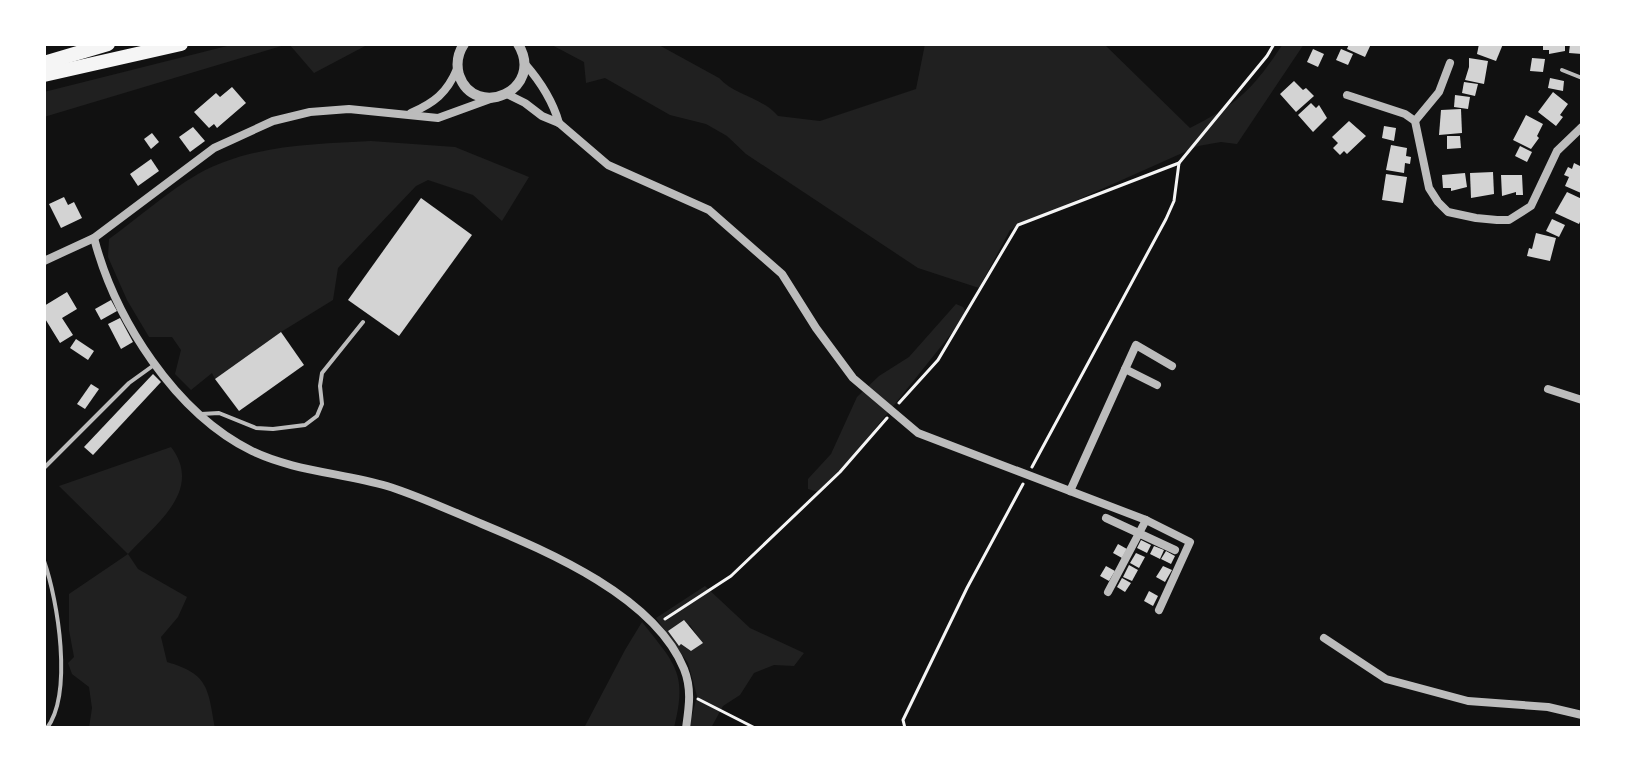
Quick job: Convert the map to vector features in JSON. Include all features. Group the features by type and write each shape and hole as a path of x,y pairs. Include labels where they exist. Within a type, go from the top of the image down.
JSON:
{"highway":[{"path":"44,63 108,44"},
{"path":"44,75 181,44"}],"street":[{"path":"411,114 434,103 450,86 464,44"},
{"path":"518,44 525,64 534,74 559,123"},
{"path":"1415,121 1439,92 1450,63"},
{"path":"44,261 94,238 214,148 273,121 338,109 438,118 502,95 520,81 525,64"},
{"path":"458,69 467,88 486,97 502,95 525,103 542,116 559,123 608,165 709,210 782,274 853,378 918,433 1146,520 1190,542 1159,610"},
{"path":"1347,95 1405,114 1415,121 1429,188 1448,212 1476,218 1509,220 1531,206 1557,151 1582,127"},
{"path":"94,238 102,269 123,314 156,364 198,414 251,451 399,491 573,565 656,625 676,653 685,670 691,695 686,728"},
{"path":"1070,491 1136,345 1172,366"},
{"path":"1125,369 1157,385"},
{"path":"1548,389 1582,400"},
{"path":"1106,518 1175,550"},
{"path":"1108,592 1146,520"},
{"path":"1324,638 1386,679 1468,701 1548,707 1582,715"}],"lane":[{"path":"1562,70 1582,78"},
{"path":"198,414 219,413 256,428 305,425 317,416 322,404 322,373 363,322"},
{"path":"44,468 129,383 156,364"},
{"path":"44,561 52,584 62,683 58,710 47,728"}],"path":[{"path":"656,625 731,576 840,472 938,360 1018,225 1179,163 1274,44"},
{"path":"905,728 903,720 967,588 1166,219 1174,201 1179,163"},
{"path":"691,695 755,728"}],"shaded area":[{"path":"235,44 288,44 44,117 44,92"},
{"path":"289,44 364,44 367,45 314,73"},
{"path":"550,44 657,44 719,78 778,116 820,121 916,89 925,44 1104,44 1190,128 1221,111 1243,94 1283,44 1304,44 1237,144 1221,142 1198,146 1010,230 979,288 918,268 706,124 670,115 605,78 586,83 584,62"},
{"path":"371,141 455,147 529,177 502,221 473,195 428,180 416,186 338,268 333,300 215,379 212,373 191,390 175,374 181,350 172,337 149,337 127,300 108,257 109,239 175,189 218,164 282,148"},
{"path":"956,304 963,307 967,314 854,455 818,492 808,489 808,479 831,454 857,397 879,376 909,357"},
{"path":"171,447 180,463 182,478 179,492 162,519 128,554 59,486"},
{"path":"128,554 138,569 187,597 178,617 161,637 167,662 191,672 204,685 215,728 89,728 92,708 89,687 72,674 68,663 74,657 69,630 69,594"},
{"path":"705,586 750,628 804,653 794,666 774,665 754,673 740,695 723,706 711,728 689,728 697,696 688,663 656,618","holes":["690,625 702,643 691,651 678,645 669,631"]},
{"path":"642,622 676,670 680,694 674,728 584,728 625,650"}],"building":[{"path":"1349,44 1371,44 1365,57 1347,49"},
{"path":"1479,44 1503,44 1496,61 1477,54"},
{"path":"1543,44 1565,44 1565,51 1549,54 1549,50 1543,50"},
{"path":"1570,44 1582,44 1582,54 1569,53"},
{"path":"1313,49 1324,54 1318,67 1307,62"},
{"path":"1341,49 1353,54 1348,65 1336,60"},
{"path":"1469,58 1488,61 1484,84 1465,80"},
{"path":"1532,58 1545,59 1543,72 1530,71"},
{"path":"1550,78 1564,81 1563,91 1548,88"},
{"path":"1294,81 1314,96 1296,112 1280,94"},
{"path":"1464,82 1478,84 1475,96 1462,93"},
{"path":"232,87 246,103 217,128 214,124 209,128 194,112 216,93 220,97"},
{"path":"1553,92 1568,104 1556,126 1538,112"},
{"path":"1455,95 1470,97 1468,109 1454,107"},
{"path":"1311,103 1316,108 1319,105 1327,118 1313,132 1298,115"},
{"path":"1461,109 1462,133 1439,135 1441,110"},
{"path":"1526,115 1543,124 1537,136 1539,138 1531,149 1513,140"},
{"path":"1349,121 1366,136 1347,154 1344,151 1340,155 1333,148 1338,143 1332,137"},
{"path":"1384,126 1396,128 1394,141 1382,138"},
{"path":"193,127 205,141 190,152 179,137"},
{"path":"152,133 159,142 151,149 144,139"},
{"path":"1447,136 1460,136 1461,148 1447,149"},
{"path":"1391,145 1407,148 1406,156 1411,157 1410,164 1405,163 1404,173 1386,170"},
{"path":"1520,146 1532,152 1527,162 1515,156"},
{"path":"151,159 159,171 138,186 130,174"},
{"path":"1574,163 1582,167 1581,193 1565,186 1569,177 1564,175"},
{"path":"1493,172 1494,194 1471,198 1470,173"},
{"path":"1465,173 1467,187 1451,191 1451,188 1443,188 1442,175"},
{"path":"1386,174 1407,177 1403,203 1382,200"},
{"path":"1501,175 1522,175 1523,195 1516,195 1516,192 1502,196"},
{"path":"1567,192 1582,199 1579,224 1555,213"},
{"path":"64,197 68,205 74,202 82,218 61,228 49,204"},
{"path":"421,198 472,235 399,336 348,300"},
{"path":"1552,219 1565,225 1559,237 1546,231"},
{"path":"1536,233 1556,238 1550,261 1527,256"},
{"path":"67,292 77,309 62,318 73,335 60,343 44,317 44,306"},
{"path":"111,300 117,311 101,320 95,309"},
{"path":"120,318 133,342 121,349 108,324"},
{"path":"281,332 304,365 239,411 215,379"},
{"path":"76,339 94,351 88,360 70,348"},
{"path":"153,374 161,382 93,455 84,447"},
{"path":"91,384 99,389 85,409 77,404"},
{"path":"1141,540 1151,545 1147,553 1137,548"},
{"path":"1118,544 1127,549 1122,558 1113,553"},
{"path":"1154,546 1164,550 1160,559 1150,554"},
{"path":"1166,551 1175,556 1171,564 1161,559"},
{"path":"1136,553 1145,557 1139,568 1130,563"},
{"path":"1129,565 1138,570 1132,581 1123,577"},
{"path":"1106,566 1115,571 1109,581 1100,576"},
{"path":"1163,566 1172,570 1165,582 1156,577"},
{"path":"1122,578 1131,583 1125,592 1117,587"},
{"path":"1149,591 1158,596 1153,606 1144,601"},
{"path":"684,620 703,643 691,651 681,644 679,646 668,631"}]}
